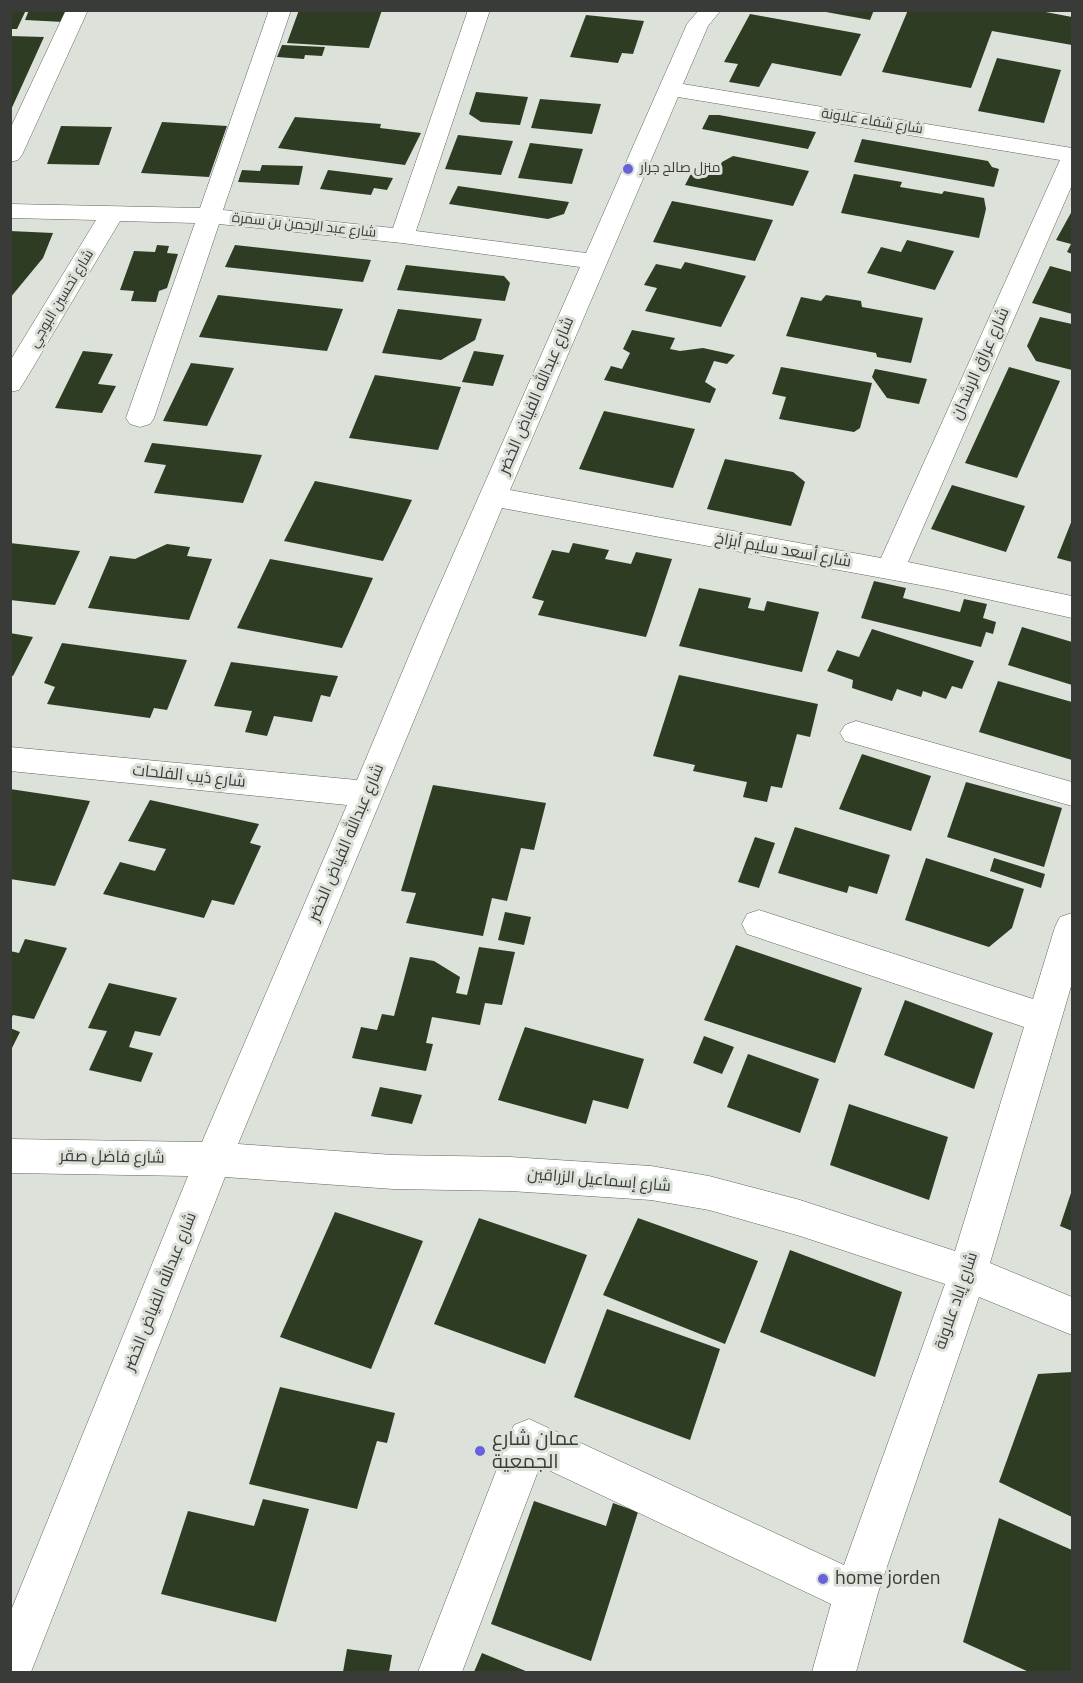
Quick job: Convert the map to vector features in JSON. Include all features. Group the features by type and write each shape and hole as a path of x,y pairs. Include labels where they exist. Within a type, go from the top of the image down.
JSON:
{"street":[{"path":"10,155 77,10"},
{"path":"140,418 280,10"},
{"path":"402,236 479,10"},
{"name":"شارع عبدالله الفياض الخضر","path":"12,1662 213,1159 434,632 671,89 700,15"},
{"name":"شارع شفاء علاونة","path":"671,89 1072,157"},
{"name":"شارع عراق الرشدان","path":"890,570 1072,157"},
{"name":"شارع عبد الرحمن بن سمرة","path":"10,211 209,216 402,236 595,262"},
{"name":"شارع تحسين البوجي","path":"10,384 113,213"},
{"name":"شارع أسعد سليم أبزاخ","path":"493,497 953,581 1072,607"},
{"path":"856,733 1072,794"},
{"name":"شارع ذيب الفلحات","path":"10,759 368,794"},
{"path":"759,924 1044,1018"},
{"name":"شارع إياد علاونة","path":"834,1672 856,1593 968,1273 1072,927"},
{"name":"شارع فاضل صقر","path":"10,1156 213,1159"},
{"name":"شارع إسماعيل الزراقين","path":"213,1159 393,1172 510,1174 651,1183 709,1193 800,1218 968,1273 1072,1316"},
{"path":"440,1672 529,1440 856,1593"}],"building":[{"path":"10,10 26,10 17,29 10,29"},
{"path":"29,10 69,10 64,22 25,20"},
{"path":"299,10 382,10 369,48 287,43"},
{"path":"815,10 874,10 870,20"},
{"path":"908,10 1035,10 1072,17 1072,45 992,31 971,88 882,72"},
{"path":"750,14 861,34 841,76 772,63 759,87 729,82 738,64 724,62"},
{"path":"586,15 644,21 633,54 622,53 618,63 570,57"},
{"path":"10,36 44,37 10,112"},
{"path":"282,45 325,47 322,56 305,55 304,59 277,57"},
{"path":"997,58 1061,70 1044,123 978,111"},
{"path":"476,92 528,97 520,125 481,122 469,114"},
{"path":"540,99 601,104 592,134 531,128"},
{"path":"709,115 816,132 808,149 702,129"},
{"path":"295,117 381,124 380,128 421,133 405,165 278,148"},
{"path":"162,122 227,126 209,177 141,173"},
{"path":"61,126 112,127 99,165 47,164"},
{"path":"458,135 513,141 501,175 445,169"},
{"path":"862,139 988,161 992,167 999,169 994,187 854,162"},
{"path":"530,143 583,149 572,184 518,178"},
{"path":"733,156 809,171 793,206 685,185 693,170 716,175 722,162"},
{"path":"262,165 303,166 299,185 238,182 242,170 260,171"},
{"path":"328,170 393,178 387,190 374,188 371,195 320,189"},
{"path":"854,174 902,182 900,187 984,198 986,209 979,238 841,213"},
{"path":"458,186 569,202 564,214 548,219 449,204"},
{"path":"672,201 773,220 755,261 653,242"},
{"path":"1072,211 1072,254 1067,252 1071,244 1056,240"},
{"path":"10,231 53,233 43,258 10,298"},
{"path":"907,240 954,251 935,290 867,273 881,247 901,252"},
{"path":"157,245 169,246 167,253 178,254 167,288 159,291 156,302 131,301 134,291 120,290 134,251 155,252"},
{"path":"235,245 371,260 363,282 225,267"},
{"path":"685,262 746,276 721,327 645,311 657,288 644,285 656,264 681,269"},
{"path":"406,265 504,276 510,283 505,301 397,290"},
{"path":"1050,266 1072,272 1072,314 1032,303"},
{"path":"218,295 343,309 327,351 199,337"},
{"path":"826,295 861,301 862,307 923,318 911,363 877,357 876,353 786,336 801,297 821,301"},
{"path":"398,309 482,319 475,340 441,360 382,353"},
{"path":"1040,317 1072,324 1072,370 1036,361 1027,346"},
{"path":"632,330 675,338 670,349 680,351 703,348 735,355 727,364 714,361 705,382 716,389 710,403 604,380 611,366 622,369 630,353 623,349"},
{"path":"83,351 113,354 98,384 116,386 102,413 55,408"},
{"path":"474,351 504,355 493,386 462,382"},
{"path":"191,363 234,368 207,426 163,421"},
{"path":"781,367 872,383 860,428 854,432 779,419 786,397 772,394"},
{"path":"1009,367 1060,381 1017,478 965,463"},
{"path":"875,369 927,379 919,404 887,398 872,377"},
{"path":"375,375 461,387 438,450 349,438"},
{"path":"604,411 695,429 673,488 579,469"},
{"path":"152,443 262,455 243,503 154,493 166,465 144,462"},
{"path":"725,459 793,472 805,482 791,526 707,509"},
{"path":"315,481 412,500 383,561 284,541"},
{"path":"952,485 1025,506 1006,552 931,529"},
{"path":"1072,520 1072,562 1057,558"},
{"path":"10,543 80,551 55,605 10,600"},
{"path":"573,543 609,550 605,559 631,564 636,552 672,559 646,637 538,615 544,601 532,598 552,550 569,553"},
{"path":"167,544 190,547 187,556 212,559 189,620 88,608 110,556 135,559"},
{"path":"270,559 373,578 342,648 237,628"},
{"path":"874,581 906,588 903,598 960,612 964,599 987,604 983,618 996,622 993,634 986,632 981,647 861,618"},
{"path":"699,588 751,598 748,608 764,611 767,601 819,612 802,672 679,646"},
{"path":"1022,627 1072,642 1072,685 1008,665"},
{"path":"872,629 974,661 962,689 952,686 946,699 923,691 921,697 897,689 892,701 852,688 853,680 827,671 837,650 859,657"},
{"path":"10,633 33,637 13,676 10,675"},
{"path":"62,643 187,660 167,710 154,708 150,718 47,704 55,687 44,683"},
{"path":"231,662 338,676 330,697 321,695 312,722 274,716 267,736 245,732 252,711 214,706"},
{"path":"679,675 818,704 810,737 797,734 782,788 771,786 767,802 743,797 747,782 693,771 695,765 653,756"},
{"path":"998,681 1072,702 1072,760 979,732"},
{"path":"862,754 931,776 911,831 839,809"},
{"path":"966,782 1062,808 1044,867 947,837"},
{"path":"433,785 546,803 534,850 521,848 507,901 492,898 483,936 406,923 416,893 401,891"},
{"path":"10,789 90,801 55,886 10,879"},
{"path":"150,800 259,824 250,843 261,846 234,905 212,900 204,918 103,894 120,862 155,871 166,849 128,841"},
{"path":"795,827 890,855 877,894 849,886 847,893 778,873"},
{"path":"755,837 775,843 759,888 738,882"},
{"path":"926,858 1024,889 1012,928 989,947 905,920"},
{"path":"994,858 1045,874 1041,888 990,871"},
{"path":"505,912 531,917 524,945 498,940"},
{"path":"25,939 67,948 34,1019 13,1015 10,1021 10,951 19,953"},
{"path":"736,945 862,988 835,1063 704,1020"},
{"path":"479,947 515,952 502,1005 485,1003 480,1025 432,1017 426,1043 433,1044 426,1071 352,1058 361,1027 377,1030 382,1014 394,1016 410,957 434,961 460,977 456,993 467,995"},
{"path":"109,983 177,998 160,1036 135,1031 129,1047 153,1053 141,1082 89,1070 107,1031 88,1028"},
{"path":"905,1000 993,1033 974,1089 884,1055"},
{"path":"525,1027 644,1059 628,1109 593,1100 586,1124 498,1100"},
{"path":"10,1028 20,1032 10,1052"},
{"path":"704,1036 734,1047 722,1074 693,1063"},
{"path":"748,1054 819,1079 800,1133 727,1107"},
{"path":"380,1087 422,1095 412,1124 371,1116"},
{"path":"849,1104 948,1137 929,1200 830,1165"},
{"path":"1072,1190 1072,1231 1060,1226"},
{"path":"335,1212 423,1241 371,1369 280,1337"},
{"path":"479,1218 587,1255 545,1364 434,1324"},
{"path":"638,1218 758,1261 725,1344 603,1295"},
{"path":"790,1250 902,1292 875,1377 760,1332"},
{"path":"607,1309 720,1349 690,1440 574,1397"},
{"path":"1072,1372 1072,1517 999,1482 1038,1374"},
{"path":"280,1387 395,1413 387,1443 377,1441 357,1509 249,1484"},
{"path":"263,1499 309,1509 276,1622 161,1594 188,1511 254,1526"},
{"path":"534,1501 606,1526 613,1503 638,1512 591,1661 491,1624"},
{"path":"999,1518 1072,1550 1072,1672 1029,1672 963,1642"},
{"path":"347,1649 392,1655 389,1672 343,1672"},
{"path":"482,1653 528,1672 474,1672"}],"place":[{"name":"منزل صالح جرار","path":"628,169"},
{"name":"عمان شارع الجمعية","path":"480,1451"},
{"name":"home jorden","path":"823,1579"}]}
